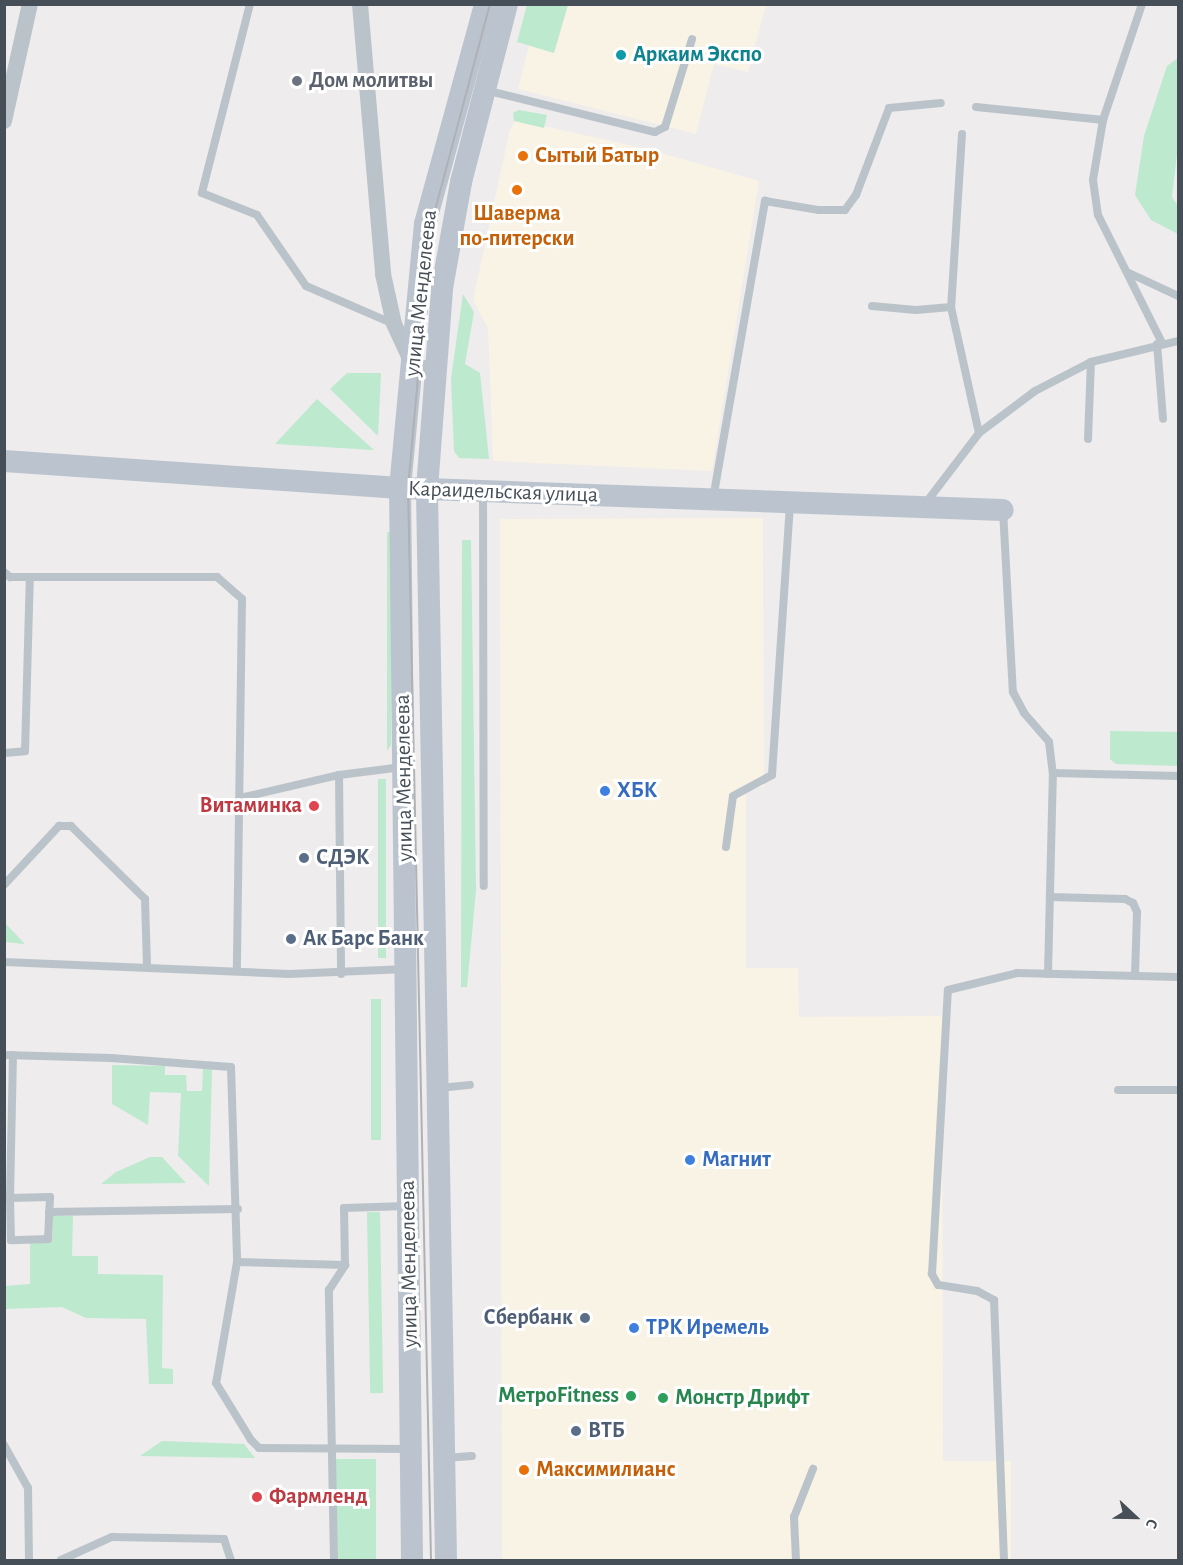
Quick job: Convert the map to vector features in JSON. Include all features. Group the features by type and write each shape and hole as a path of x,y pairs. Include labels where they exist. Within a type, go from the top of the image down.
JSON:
{"main road":[{"name":"улица Менделеева","path":"412,1560 400,488 425,224 485,4"},
{"name":"улица Менделеева","path":"446,1560 427,489 442,288 461,183 507,4"},
{"name":"Караидельская улица","path":"4,461 400,488 1003,510"}],"street":[{"path":"4,121 30,4"},
{"path":"360,4 383,274 394,324 413,365 436,371"}],"lane":[{"path":"250,4 202,194 257,215 306,286 394,324"},
{"path":"1142,4 1103,120 1093,180 1098,214 1129,273 1159,344 1163,419"},
{"path":"485,90 655,132 665,127 692,39"},
{"path":"712,499 765,201 819,210 844,210 856,195 889,108 940,103"},
{"path":"976,107 1103,120"},
{"path":"962,134 951,307 979,433"},
{"path":"1129,273 1179,296"},
{"path":"872,306 916,310 951,307"},
{"path":"924,507 959,454 979,433 1035,391 1091,362 1179,341"},
{"path":"1088,439 1091,362"},
{"path":"483,491 484,886"},
{"path":"726,848 733,796 772,775 790,502"},
{"path":"1003,510 1013,692 1024,713 1049,742 1053,773 1048,974"},
{"path":"4,572 10,577 217,577 242,599 237,969"},
{"path":"4,753 26,752 30,577"},
{"path":"240,798 339,775 403,767"},
{"path":"1053,773 1179,776"},
{"path":"339,775 341,974"},
{"path":"4,885 59,826 71,826 146,900 147,967"},
{"path":"1050,897 1125,899 1133,903 1137,912 1135,976"},
{"path":"4,962 341,974 406,969"},
{"path":"1004,1560 994,1300 977,1291 938,1285 932,1275 948,990 1017,973 1179,977"},
{"path":"10,1198 50,1197 48,1239 11,1240 10,1198 9,1055 231,1067 238,1209 237,1262 216,1383 259,1448 411,1449"},
{"path":"436,1088 470,1085"},
{"path":"1118,1090 1179,1090"},
{"path":"334,1560 329,1290 345,1265 344,1208 408,1206"},
{"path":"49,1212 238,1209"},
{"path":"237,1262 345,1265"},
{"path":"4,1445 28,1488 29,1560"},
{"path":"444,1458 472,1456"},
{"path":"796,1560 794,1517 813,1469"},
{"path":"61,1560 112,1537 224,1539 231,1560"}],"shaded area":[{"path":"539,5 766,5 748,72 714,64 696,134 518,89"},
{"path":"516,120 643,148 759,181 712,471 493,461 488,328 473,300 510,129"},
{"path":"763,518 764,787 746,787 746,968 798,968 799,1017 942,1016 943,1461 1011,1461 1011,1560 502,1560 500,519"}],"green space":[{"path":"527,5 568,5 554,53 517,42"},
{"path":"1178,58 1178,145 1172,197 1178,206 1178,234 1151,220 1135,195 1144,136 1167,66"},
{"path":"519,110 547,115 544,128 514,121 513,113"},
{"path":"463,294 474,312 465,364 480,373 489,459 459,458 454,451 451,378"},
{"path":"347,373 381,373 378,436 330,389"},
{"path":"317,399 374,450 275,444"},
{"path":"387,532 392,532 391,745 387,751"},
{"path":"462,540 471,540 476,890 467,987 461,987"},
{"path":"1110,731 1178,732 1178,766 1116,764 1110,759"},
{"path":"378,779 386,779 386,958 378,958"},
{"path":"5,923 25,944 5,942"},
{"path":"371,999 381,999 381,1140 371,1140"},
{"path":"112,1065 165,1066 165,1075 186,1075 187,1091 202,1091 203,1069 212,1069 209,1186 178,1156 181,1093 150,1092 148,1125 112,1104"},
{"path":"150,1157 162,1157 186,1183 101,1184 116,1172"},
{"path":"367,1212 380,1212 383,1393 370,1393"},
{"path":"53,1216 73,1216 72,1256 98,1256 98,1274 163,1275 162,1368 173,1369 173,1384 149,1384 146,1319 86,1318 62,1307 5,1309 5,1286 30,1284 30,1242 52,1242"},
{"path":"162,1441 244,1444 255,1458 140,1456"},
{"path":"336,1459 376,1459 376,1560 336,1560"}],"tram line":[{"path":"431,1560 408,489 432,222 490,4"}],"place":[{"name":"Аркаим Экспо","path":"621,55"},
{"name":"Дом молитвы","path":"297,81"},
{"name":"Сытый Батыр","path":"523,156"},
{"name":"Шаверма по-питерски","path":"517,190"},
{"name":"ХБК","path":"605,791"},
{"name":"Витаминка","path":"314,806"},
{"name":"СДЭК","path":"304,858"},
{"name":"Ак Барс Банк","path":"291,939"},
{"name":"Магнит","path":"690,1160"},
{"name":"Сбербанк","path":"585,1318"},
{"name":"ТРК Иремель","path":"634,1328"},
{"name":"МетроFitness","path":"631,1396"},
{"name":"Монстр Дрифт","path":"663,1398"},
{"name":"ВТБ","path":"576,1431"},
{"name":"Максимилианс","path":"524,1470"},
{"name":"Фармленд","path":"257,1497"}]}
